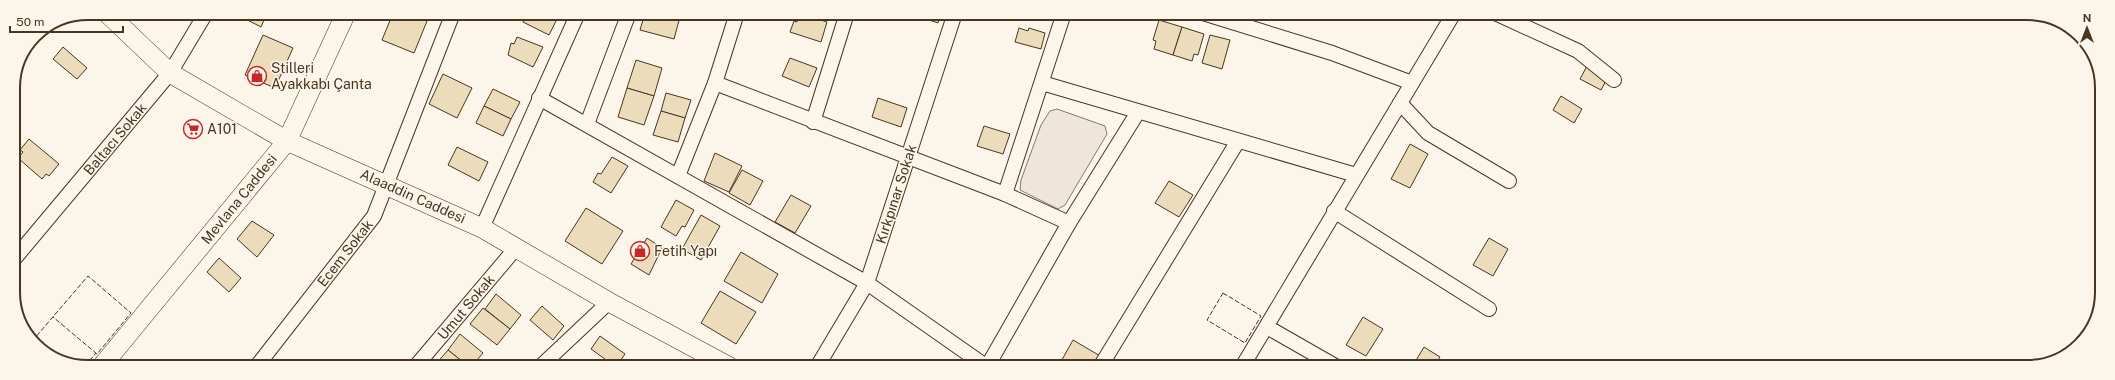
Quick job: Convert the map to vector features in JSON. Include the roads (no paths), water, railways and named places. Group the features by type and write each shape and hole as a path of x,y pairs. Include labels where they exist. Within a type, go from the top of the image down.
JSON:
{"street":[{"name":"Alaaddin Caddesi","path":"114,20 170,73 287,141 385,183 482,228 711,360"},
{"name":"Baltacı Sokak","path":"20,252 170,73 202,20"},
{"name":"Mevlana Caddesi","path":"107,360 287,141 343,20"},
{"name":"Ecem Sokak","path":"262,360 374,216 385,183 450,20"},
{"path":"482,228 575,20"},
{"path":"587,124 626,20"},
{"path":"678,176 715,83 735,20"},
{"path":"813,122 845,20"},
{"name":"Kırkpınar Sokak","path":"821,360 867,283 953,20"},
{"path":"1005,194 1062,20"},
{"path":"1226,20 1332,53 1412,83"},
{"path":"1246,360 1334,211 1450,20"},
{"path":"1508,20 1578,51 1614,80"},
{"path":"715,83 813,122 1005,194 1069,222"},
{"path":"1042,83 1356,175"},
{"path":"539,98 867,283 977,360"},
{"path":"1400,103 1428,133 1509,180"},
{"path":"991,360 1069,222 1138,112"},
{"path":"1104,360 1238,141"},
{"path":"1334,211 1490,309"},
{"name":"Umut Sokak","path":"421,360 516,248"},
{"path":"547,360 609,302"},
{"path":"1267,327 1325,360"}],"place":[{"name":"Stilleri Ayakkabı Çanta","path":"257,76"},
{"name":"A101","path":"193,129"},
{"name":"Fetih Yapı","path":"640,251"}]}
